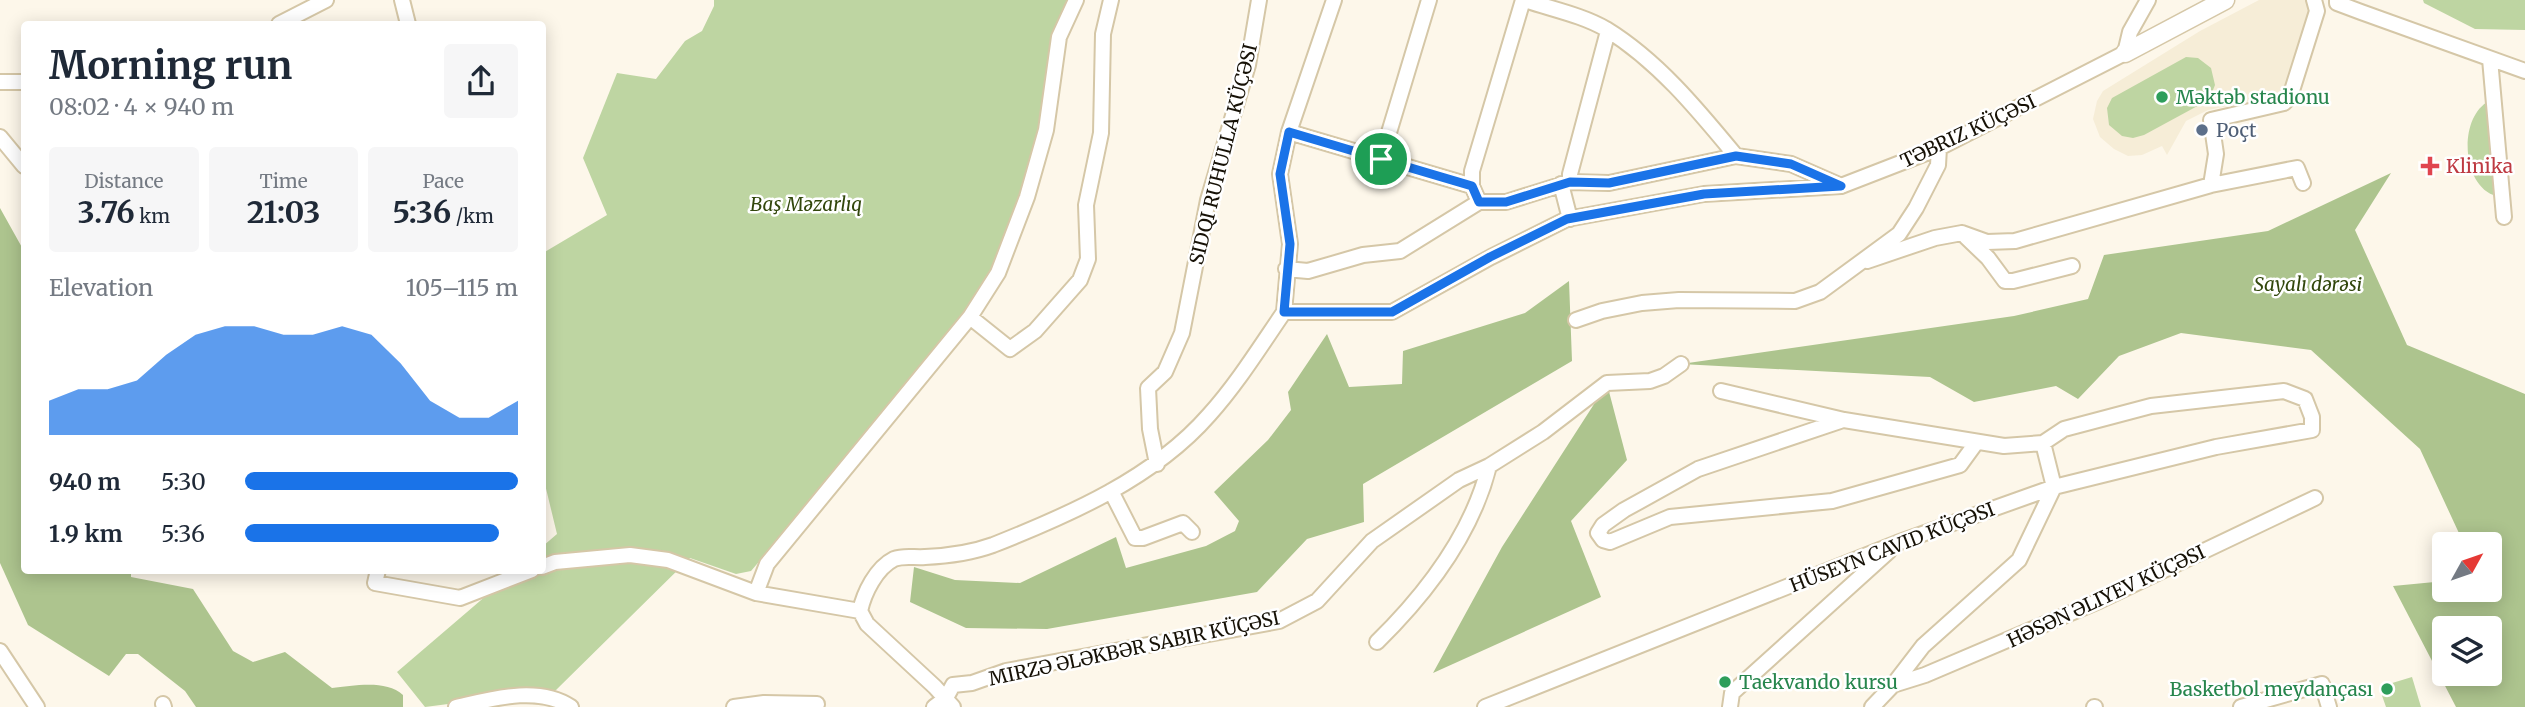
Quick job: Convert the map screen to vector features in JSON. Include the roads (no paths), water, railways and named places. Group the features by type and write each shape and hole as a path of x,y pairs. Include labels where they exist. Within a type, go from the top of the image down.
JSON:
{"main road":[{"path":"2125,53 2225,0"}],"street":[{"path":"285,21 326,0"},
{"path":"402,0 407,21"},
{"path":"756,593 767,564 970,317 998,273 1027,197 1046,130 1059,37 1076,0"},
{"path":"970,317 1010,349 1035,331 1080,280 1085,270 1088,259 1086,205 1101,132 1102,34 1111,0"},
{"name":"SIDQI RUHULLA KÜÇƏSI","path":"1157,464 1150,429 1148,388 1165,372 1182,333 1208,200 1248,65 1259,0"},
{"path":"944,704 867,624 860,611 863,597 885,565 894,559 903,556 967,553 1092,502 1157,464 1208,417 1230,390 1284,312 1290,244 1280,174 1289,132 1334,0"},
{"path":"1381,159 1429,0"},
{"path":"1479,202 1472,186 1472,171 1524,0 1593,23 1608,31 1658,69 1708,121 1736,156"},
{"path":"2125,53 2130,32 2148,0"},
{"path":"2211,185 2216,154 2211,120 2284,103 2290,97 2318,11 2314,0"},
{"path":"2334,1 2525,71"},
{"path":"1570,219 1565,183 1570,174 1608,31"},
{"name":"TƏBRIZ KÜÇƏSI","path":"1284,312 1392,312 1490,257 1570,219 1704,194 1841,186 1939,148 2125,53"},
{"path":"2490,59 2504,217"},
{"path":"0,82 21,82"},
{"path":"1289,132 1472,186"},
{"path":"0,137 21,162"},
{"path":"1576,320 1602,311 1642,303 1679,300 1795,300 1820,292 1899,234 1938,165 1939,148"},
{"path":"1286,269 1308,271 1363,255 1400,251 1479,202 1506,202 1565,183 1609,183 1736,156 1791,164 1841,186"},
{"path":"1862,262 1962,233 1987,242 2015,241 2211,185 2297,168 2303,183"},
{"path":"1962,233 2005,281 2072,266"},
{"name":"MIRZƏ ƏLƏKBƏR SABIR KÜÇƏSI","path":"944,704 953,685 972,683 1006,671 1279,621 1317,601 1372,541 1459,480 1489,466 1543,432 1607,383 1650,381 1664,376 1681,364"},
{"path":"1721,391 1844,420 1976,443 2004,446 2043,443 2054,487 2019,560 1923,646 1873,707"},
{"name":"HÜSEYN CAVID KÜÇƏSI","path":"1485,707 1897,543 2054,487 2217,447 2312,430 2312,416 2305,399 2284,391 2151,406 2064,429 2043,443"},
{"path":"1844,420 1698,469 1624,510 1603,525 1598,533 1603,540 1610,542 1670,517 1832,501 1960,465 1976,443"},
{"path":"1377,642 1410,610 1471,521 1489,466"},
{"path":"1111,491 1135,538 1143,538 1183,523 1187,524 1192,532"},
{"name":"HƏSƏN ƏLIYEV KÜÇƏSI","path":"1893,685 1925,675 2099,601 2315,498"},
{"path":"1730,707 1732,693 1897,543"},
{"path":"546,565 555,562 630,555 668,560 756,593 860,611"},
{"path":"377,574 375,583 460,598 522,574"},
{"path":"0,651 37,707"},
{"path":"2241,707 2322,684 2329,707"},
{"path":"456,707 503,696 533,696 555,698 571,707"},
{"path":"734,707 764,703 817,704"}],"place":[{"name":"Məktəb stadionu","path":"2162,97"},
{"name":"Poçt","path":"2202,130"},
{"name":"Klinika","path":"2430,166"},
{"name":"Taekvando kursu","path":"1725,682"},
{"name":"Basketbol meydançası","path":"2387,689"}],"park label":[{"name":"Baş Məzarlıq","path":"806,204"},
{"name":"Sayalı dərəsi","path":"2308,284"}]}
